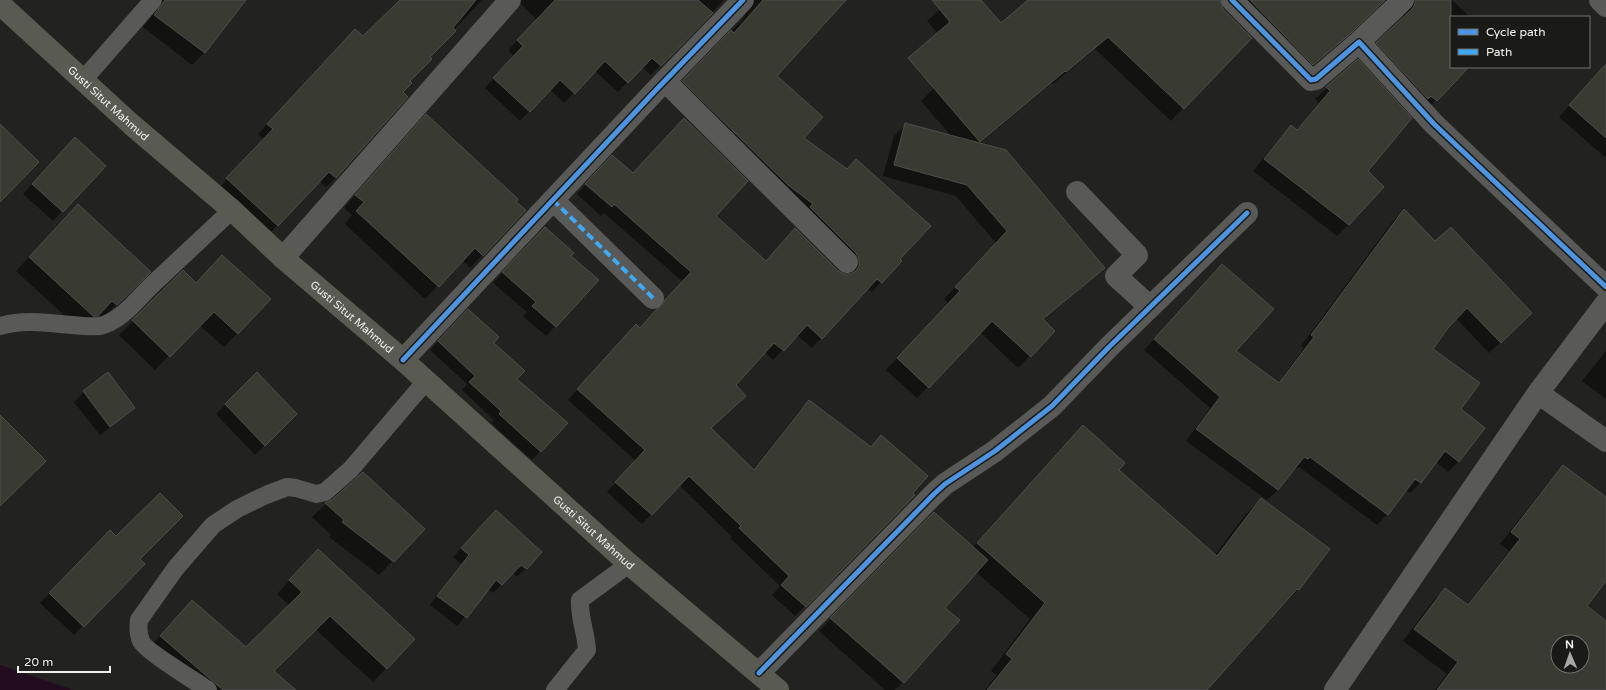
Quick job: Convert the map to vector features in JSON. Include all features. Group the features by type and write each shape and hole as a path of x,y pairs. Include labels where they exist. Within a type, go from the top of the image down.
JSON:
{"highway":[{"name":"Gusti Situt Mahmud","path":"0,4 84,79 132,125 232,210 283,258 403,360 629,564 778,690"}],"street":[{"path":"283,258 510,0"},
{"path":"403,360 743,0"},
{"path":"1232,0 1311,80 1316,79 1360,42 1403,0"},
{"path":"1600,0 1606,6"},
{"path":"1360,42 1434,124 1606,287"},
{"path":"665,81 847,262"},
{"path":"1077,192 1137,255 1116,276 1150,307"},
{"path":"553,200 653,298"},
{"path":"759,674 940,489 995,451 1052,406 1150,307 1247,213"},
{"path":"1335,690 1538,393 1606,303"},
{"path":"1538,393 1606,441"}],"lane":[{"path":"84,79 153,0"},
{"path":"0,326 16,322 34,322 100,326 112,321 124,313 148,288 232,210"},
{"path":"208,690 154,654 141,642 138,629 139,620 160,590 213,524 237,509 287,487 316,494 325,492 351,469 426,381"},
{"path":"555,690 587,650 586,639 579,612 580,600 629,564"}],"shaded area":[{"path":"0,665 73,690 0,690"}],"building":[{"path":"165,0 246,0 205,53 154,15"},
{"path":"400,0 476,0 453,28 456,31 430,57 432,59 410,81 412,83 403,92 408,97 336,178 329,172 278,226 226,178 273,129 267,124 355,29 363,36"},
{"path":"555,0 698,0 713,13 661,66 652,58 628,83 605,61 575,94 560,80 530,112 493,78 523,46 517,40"},
{"path":"763,0 846,0 777,76 823,117 804,138 847,169 856,159 931,226 900,259 902,261 882,283 877,279 822,339 807,325 784,351 774,343 736,385 746,396 711,428 754,470 809,400 871,447 881,435 928,476 913,493 915,495 806,607 781,585 789,576 739,528 741,526 689,476 652,515 615,482 645,450 577,389 636,324 640,328 656,310 662,306 665,300 691,272 614,204 612,207 585,184 612,155 633,173 684,118 748,181 716,216 766,261 795,228 838,271 844,274 850,274 856,271 859,266 859,259 856,253 810,207 813,204 788,185 682,81 731,30 734,33"},
{"path":"932,0 981,0 1001,23 1028,0 1220,0 1223,9 1252,38 1184,109 1108,37 980,142 908,58 950,22"},
{"path":"1250,0 1385,0 1351,33 1313,65"},
{"path":"1415,0 1451,0 1450,68 1468,68 1437,101 1431,96 1428,99 1376,43 1412,9 1415,4"},
{"path":"1358,59 1412,118 1368,171 1384,187 1349,225 1264,159 1291,125 1297,130 1330,91 1326,87"},
{"path":"1606,64 1606,138 1569,105"},
{"path":"426,114 518,199 516,202 526,210 483,256 475,248 439,287 356,211 364,202 355,195"},
{"path":"905,123 1006,150 1105,268 1043,319 1055,331 1031,357 992,321 929,388 897,358 960,291 955,287 1007,231 967,185 894,165"},
{"path":"0,124 39,162 0,202"},
{"path":"75,137 106,166 63,212 32,184"},
{"path":"78,204 151,272 117,305 112,301 98,316 93,316 29,257"},
{"path":"1404,209 1435,241 1451,227 1532,313 1501,343 1467,308 1448,328 1433,349 1480,383 1461,409 1485,428 1459,462 1445,451 1421,483 1415,479 1388,515 1310,457 1308,459 1304,457 1278,490 1196,429 1220,397 1154,339 1222,264 1274,309 1236,351 1279,383 1314,337 1311,335"},
{"path":"545,227 574,253 571,256 599,280 556,327 532,306 536,302 502,272"},
{"path":"222,255 271,299 238,334 214,312 170,357 132,320 183,270 196,283"},
{"path":"468,309 499,337 494,343 525,371 517,379 568,423 541,452 499,414 501,411 469,382 475,376 438,341"},
{"path":"108,372 135,408 110,427 83,391"},
{"path":"257,372 297,414 265,446 225,404"},
{"path":"0,415 46,461 0,506"},
{"path":"1083,425 1125,463 1119,470 1217,556 1261,498 1330,549 1299,590 1297,589 1207,690 987,690 1012,659 1006,654 1045,603 977,543"},
{"path":"1563,465 1606,497 1606,581 1587,606 1606,621 1606,690 1437,690 1458,662 1414,629 1445,588 1468,605 1520,539 1511,532"},
{"path":"363,472 425,529 394,562 342,522 344,520 325,503 332,500"},
{"path":"160,493 183,516 140,559 145,564 84,627 49,593 110,530 116,536"},
{"path":"496,510 542,552 527,569 521,565 502,585 496,580 467,618 437,596 469,555 461,548"},
{"path":"934,512 988,560 945,608 960,620 904,683 830,618"},
{"path":"318,549 415,639 387,669 330,616 274,671 296,690 223,690 160,636 192,600 246,647 302,592 289,580"}],"marked path":[{"path":"553,200 653,298"}],"cycle path":[{"path":"403,360 656,90 743,0"},
{"path":"1232,0 1311,80 1316,79 1359,42 1434,124 1606,287"},
{"path":"759,673 934,494 945,484 995,451 1052,406 1109,347 1247,213"}]}
